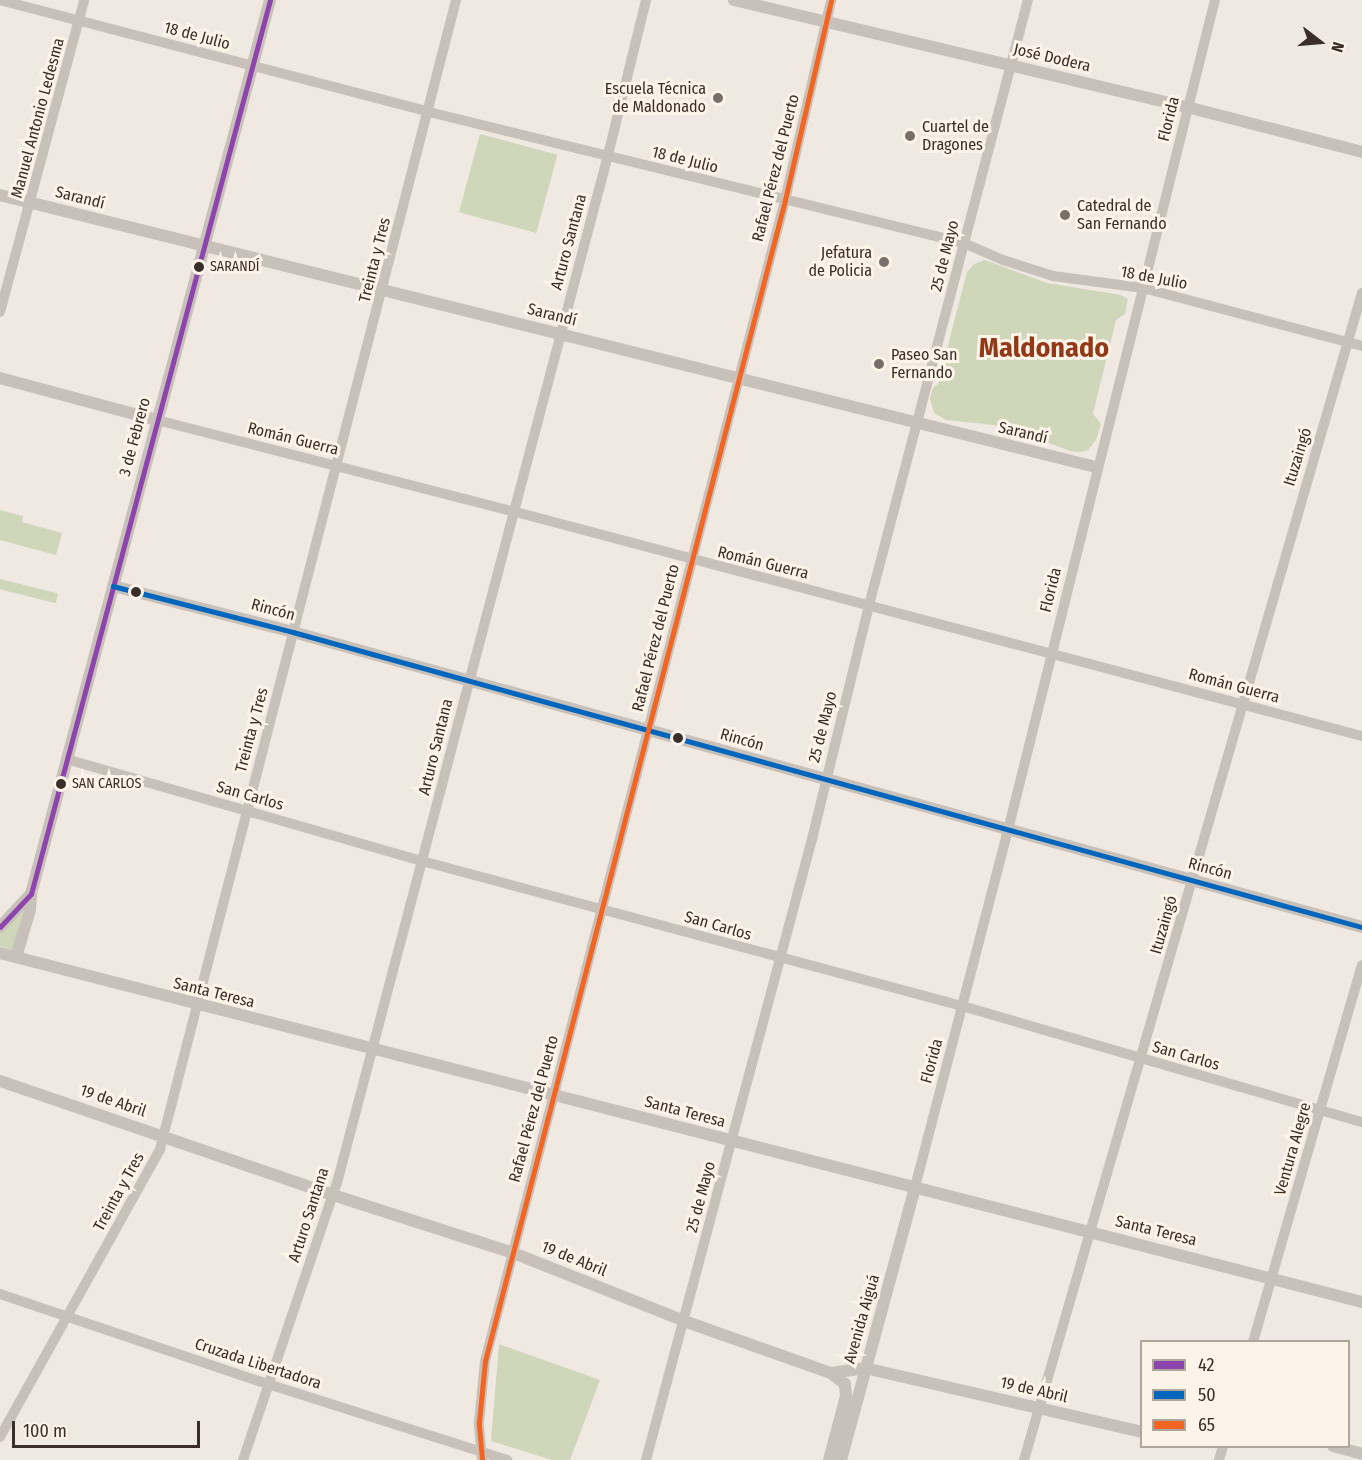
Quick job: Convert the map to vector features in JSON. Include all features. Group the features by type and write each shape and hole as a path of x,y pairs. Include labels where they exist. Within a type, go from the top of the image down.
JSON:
{"street":[{"name":"18 de Julio","path":"0,0 429,112 964,243 1003,260 1053,276 1143,288 1362,346"},
{"name":"Manuel Antonio Ledesma","path":"0,312 84,0"},
{"name":"3 de Febrero","path":"0,927 32,888 270,0"},
{"name":"Treinta y Tres","path":"0,1437 159,1149 383,292 456,0"},
{"name":"Arturo Santana","path":"243,1460 333,1195 512,511 608,155 646,0"},
{"name":"José Dodera","path":"734,0 1187,107 1362,153"},
{"name":"Rafael Pérez del Puerto","path":"482,1457 479,1422 482,1382 511,1252 555,1094 785,200 831,0"},
{"name":"25 de Mayo","path":"646,1460 779,959 869,605 1028,0"},
{"name":"Florida","path":"915,1187 1008,830 1096,467 1215,0"},
{"name":"Sarandí","path":"0,195 918,425 1096,467"},
{"name":"Ituzaingó","path":"1024,1460 1142,1060 1362,293"},
{"path":"0,378 157,420"},
{"name":"Román Guerra","path":"157,420 512,511 1362,736"},
{"name":"Rincón","path":"113,586 293,632 1362,927"},
{"name":"San Carlos","path":"66,759 422,861 779,959 962,1006 1362,1122"},
{"name":"3 de Febrero","path":"0,917 32,888"},
{"path":"16,957 30,910 32,888"},
{"name":"Santa Teresa","path":"0,953 195,1005 555,1094 1362,1302"},
{"name":"Ventura Alegre","path":"1253,1340 1362,965"},
{"name":"19 de Abril","path":"0,1081 333,1195 511,1252 684,1321 831,1373 865,1368 1140,1432"},
{"name":"Avenida Aiguá","path":"837,1455 865,1368 915,1187"},
{"name":"Cruzada Libertadora","path":"0,1294 482,1457 507,1460"},
{"name":"Avenida Aiguá","path":"831,1373 840,1378 846,1388 837,1455"},
{"path":"1340,1448 1362,1454"}],"green space":[{"path":"480,134 557,155 536,233 459,212"},
{"path":"985,260 1047,283 1121,295 1128,299 1125,314 1116,320 1093,414 1101,424 1096,440 1088,450 1070,451 1015,430 994,425 946,420 934,413 930,398 933,388 938,384 967,272 974,264"},
{"path":"0,510 23,516 22,522 62,533 56,555 0,540"},
{"path":"0,579 58,594 56,603 0,589"},
{"path":"24,907 13,950 0,946 0,931"},
{"path":"499,1344 600,1380 570,1460 552,1460 491,1441"}],"transit line":[{"name":"42","path":"0,927 31,894 270,0"},
{"name":"65","path":"482,1460 479,1422 485,1361 785,200 831,0"},
{"name":"50","path":"113,586 293,632 1362,927"}],"place":[{"name":"Escuela Técnica de Maldonado","path":"718,98"},
{"name":"Cuartel de Dragones","path":"910,136"},
{"name":"Catedral de San Fernando","path":"1065,215"},
{"name":"Jefatura de Policia","path":"884,262"},
{"name":"SARANDÍ","path":"199,267"},
{"name":"Paseo San Fernando","path":"879,364"},
{"name":"SAN CARLOS","path":"61,784"}],"district":[{"name":"Maldonado","path":"1044,348"}]}
